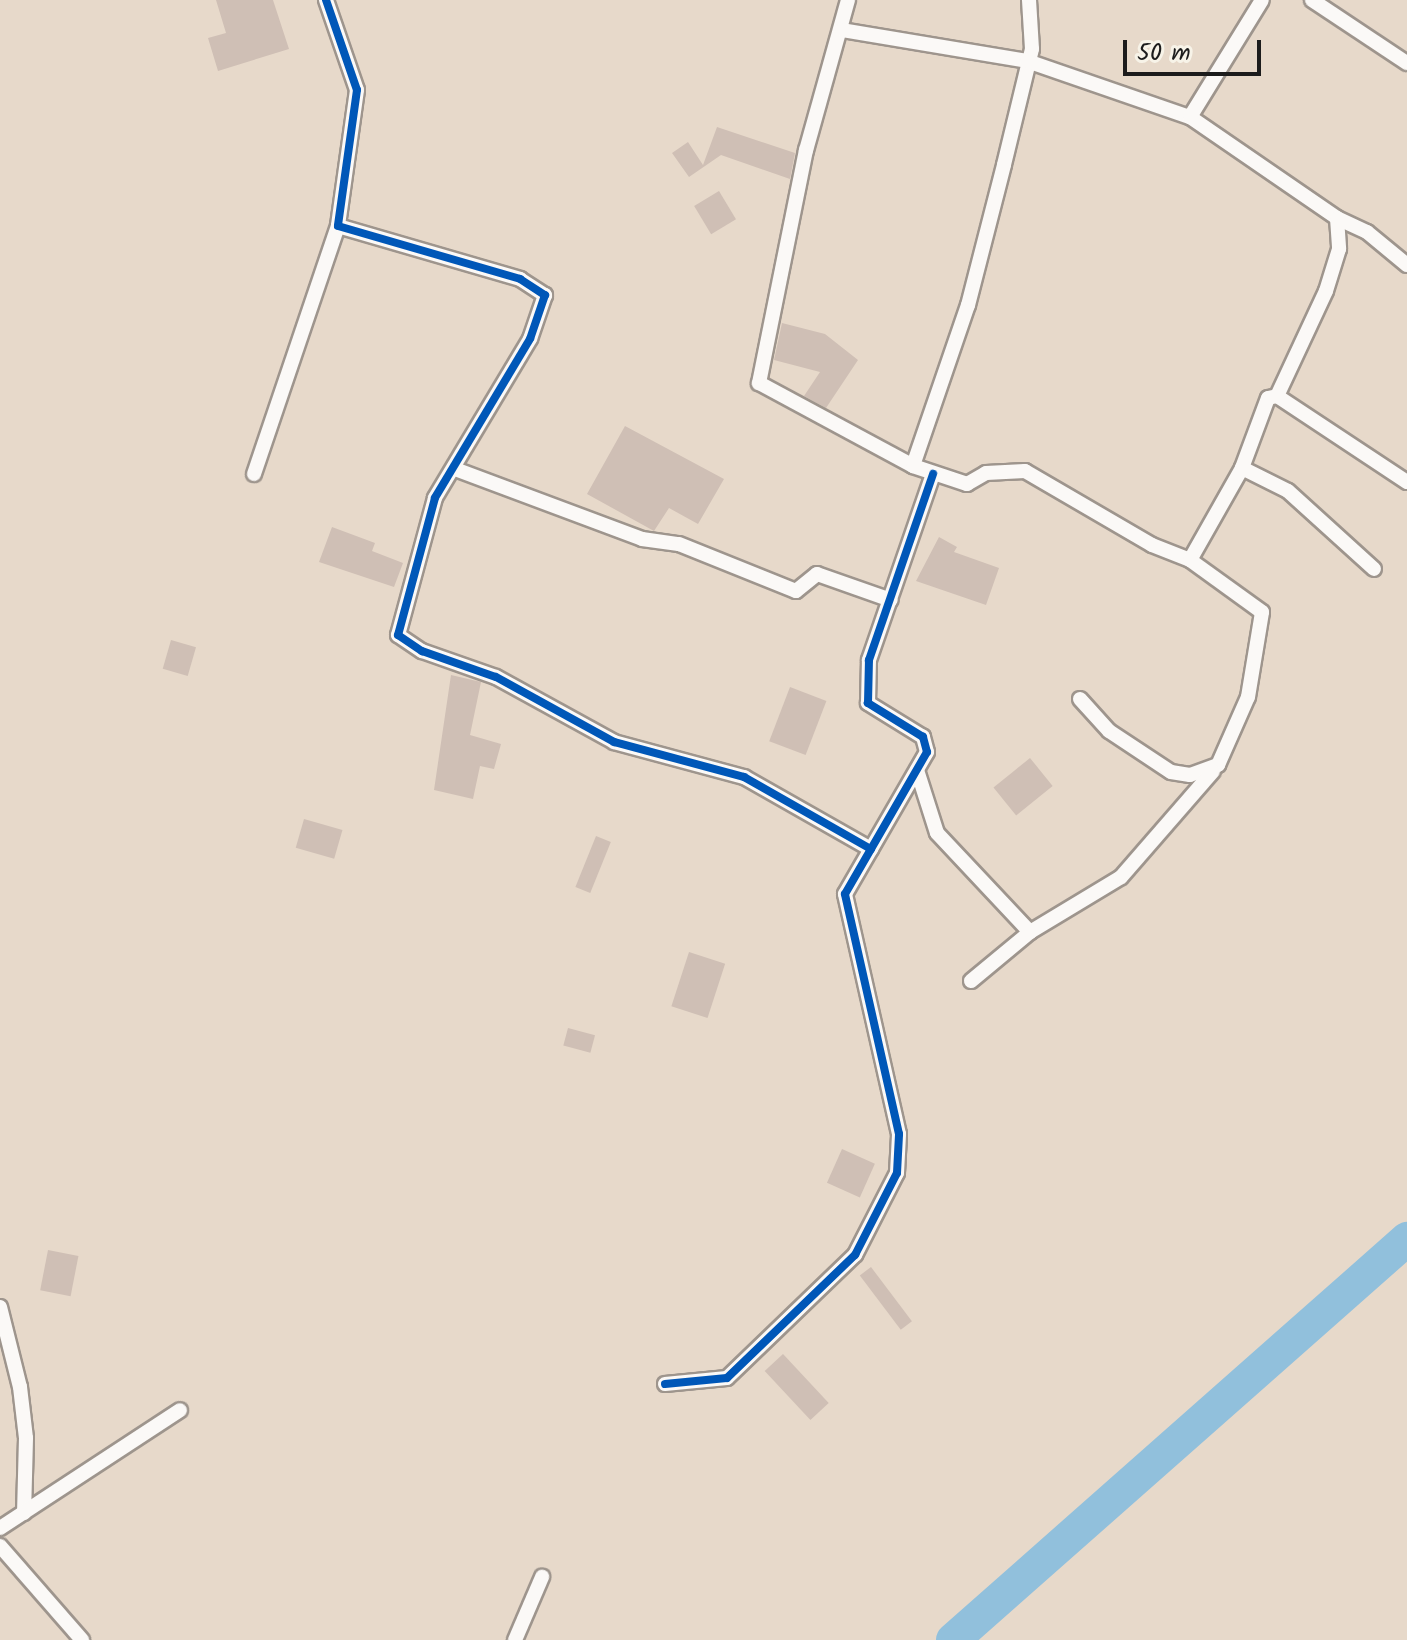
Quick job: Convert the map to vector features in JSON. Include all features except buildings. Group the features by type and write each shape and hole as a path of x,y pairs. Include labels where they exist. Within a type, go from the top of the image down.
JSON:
{"street":[{"path":"254,474 338,226 357,90 326,0"},
{"path":"848,0 806,150 759,383 933,474 967,484 986,473 1025,471 1152,545 1190,560 1262,612 1248,697 1218,765 1121,877 1030,932 971,981"},
{"path":"913,466 968,305 1033,34 1029,0"},
{"path":"1190,117 1262,0"},
{"path":"1312,0 1407,63"},
{"path":"842,30 1027,61 1190,117 1337,218 1367,232 1407,265"},
{"path":"1277,396 1326,291 1339,249 1337,218"},
{"path":"338,226 506,274 545,295 530,339 435,498 398,635 422,651 496,677 614,742 744,777 871,849"},
{"path":"1190,560 1242,468 1268,398 1277,396 1407,482"},
{"path":"1242,468 1288,491 1374,569"},
{"path":"455,469 642,539 679,544 796,591 817,574 891,600"},
{"path":"665,1384 727,1378 855,1255 897,1173 899,1134 845,894 927,752 923,737 868,703 869,660 933,474"},
{"path":"1080,699 1109,731 1171,772 1190,775 1218,765"},
{"path":"917,770 937,833 1030,932"},
{"path":"0,1307 23,1413 24,1513"},
{"path":"0,1528 180,1410"},
{"path":"0,1546 82,1640"},
{"path":"515,1640 542,1577"}],"waterway":[{"path":"953,1640 1407,1239"}],"cycle path":[{"path":"326,0 357,90 338,226 520,279 545,295 530,339 435,498 398,635 422,651 496,677 614,742 744,777 871,849 927,752 923,737 868,703 869,660 933,474"},
{"path":"665,1384 727,1378 855,1255 897,1173 899,1134 845,894 871,849"}]}
